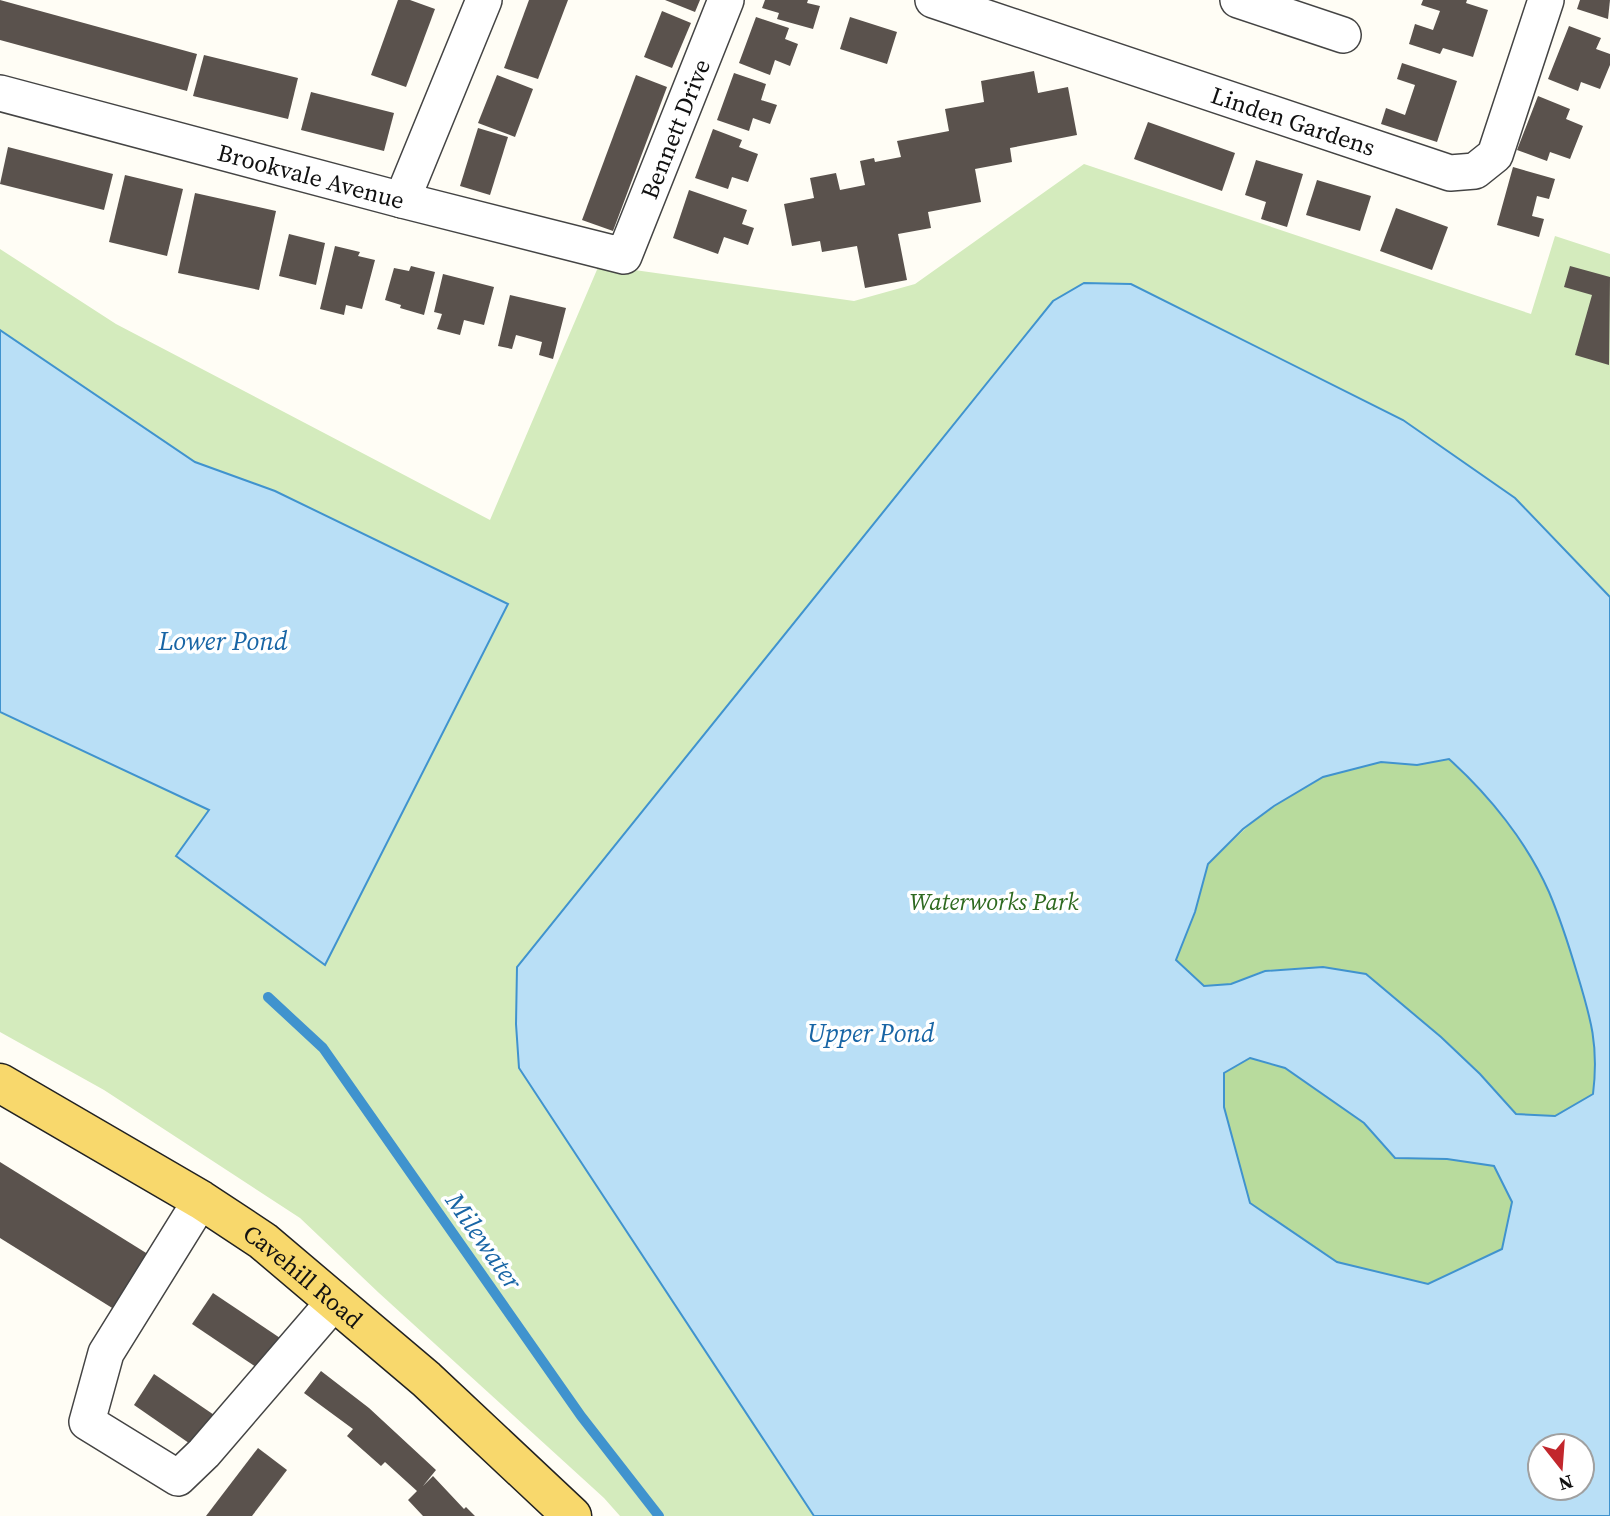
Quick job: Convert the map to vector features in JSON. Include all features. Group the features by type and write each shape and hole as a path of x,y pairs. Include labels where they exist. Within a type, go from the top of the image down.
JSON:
{"main road":[{"name":"Cavehill Road","path":"0,1083 201,1200 263,1241 426,1379 572,1516"}],"street":[{"path":"402,201 484,0"},
{"name":"Bennett Drive","path":"624,256 726,0"},
{"name":"Linden Gardens","path":"933,0 1450,173 1475,172 1495,155 1546,0"},
{"path":"1238,0 1292,8 1343,35"},
{"name":"Brookvale Avenue","path":"0,93 402,201 624,256"},
{"path":"201,1200 106,1353 87,1422 178,1478 204,1453 334,1302"}],"green space":[{"name":"Waterworks Park","path":"1084,164 1531,314 1555,236 1610,254 1610,1516 620,1516 604,1498 300,1218 104,1090 0,1032 0,249 116,324 490,520 599,265 854,301 915,284"},
{"path":"1449,759 1479,788 1486,789 1485,796 1548,872 1601,1040 1595,1060 1593,1094 1555,1116 1516,1114 1480,1074 1441,1037 1366,974 1323,967 1265,970 1231,984 1204,986 1176,960 1195,912 1208,864 1255,820 1276,796 1323,777 1381,762 1417,765"},
{"path":"1250,1058 1285,1068 1364,1123 1395,1158 1448,1159 1494,1166 1512,1202 1502,1249 1428,1284 1337,1262 1250,1203 1224,1107 1224,1072"}],"water":[{"name":"Upper Pond","path":"1084,283 1131,284 1403,420 1515,498 1610,597 1610,1516 814,1516 519,1068 516,1024 517,967 1053,301","holes":["1449,759 1506,820 1540,873 1568,942 1590,1019 1595,1061 1593,1094 1555,1116 1516,1114 1480,1074 1441,1037 1366,974 1323,967 1265,971 1231,984 1204,986 1176,960 1195,912 1208,864 1243,829 1274,806 1323,777 1381,762 1417,765","1250,1058 1285,1068 1364,1123 1395,1158 1447,1159 1494,1166 1512,1202 1502,1249 1428,1284 1337,1262 1250,1203 1224,1107 1224,1073"]},
{"name":"Lower Pond","path":"0,330 195,462 275,491 508,604 325,965 176,856 209,810 0,712"}],"building":[{"path":"0,0 197,54 187,91 0,40"},
{"path":"398,0 410,0 435,9 406,87 371,75"},
{"path":"529,0 568,0 538,79 504,68"},
{"path":"665,0 700,0 695,12"},
{"path":"765,0 808,0 807,3 820,6 813,29 777,19 779,13 762,8"},
{"path":"1423,0 1467,0 1466,3 1488,10 1473,57 1443,48 1440,54 1409,44 1415,24 1433,30 1440,11 1421,5"},
{"path":"1580,0 1610,0 1608,19 1577,9"},
{"path":"662,11 691,23 672,68 644,57"},
{"path":"756,17 789,28 785,39 798,44 790,66 775,60 770,75 739,63"},
{"path":"850,17 897,32 887,64 840,49"},
{"path":"1569,26 1601,38 1596,49 1610,54 1610,65 1600,89 1581,82 1578,91 1548,79"},
{"path":"204,55 298,78 288,119 193,96"},
{"path":"1402,63 1457,81 1437,142 1381,124 1386,108 1405,115 1415,85 1397,79"},
{"path":"1034,71 1038,93 1068,87 1077,135 1010,148 1012,162 975,169 981,202 928,212 931,228 898,234 907,280 865,288 857,246 822,252 820,241 792,246 784,204 814,198 810,178 836,173 840,190 865,185 860,161 874,158 875,162 901,157 897,141 949,131 945,109 984,102 981,81"},
{"path":"734,73 766,84 761,100 777,105 770,124 753,118 749,131 717,120"},
{"path":"497,75 533,89 515,137 478,123"},
{"path":"636,75 667,87 613,231 582,220"},
{"path":"311,92 394,113 384,151 301,130"},
{"path":"1538,96 1570,109 1566,119 1583,126 1570,159 1550,152 1547,161 1517,150"},
{"path":"1148,122 1235,153 1222,191 1134,159"},
{"path":"478,128 508,137 490,195 460,186"},
{"path":"713,129 742,140 739,147 758,154 748,182 732,177 728,189 695,178"},
{"path":"8,147 113,174 104,210 0,184"},
{"path":"1256,160 1303,174 1287,227 1261,219 1266,202 1245,195"},
{"path":"1513,167 1555,179 1549,199 1537,196 1532,216 1544,219 1539,237 1497,225"},
{"path":"125,175 183,189 167,256 109,242"},
{"path":"1317,180 1371,196 1360,231 1306,215"},
{"path":"689,190 747,210 742,224 754,228 748,245 724,237 718,254 673,238"},
{"path":"195,193 276,211 259,290 178,273"},
{"path":"1396,208 1448,227 1432,270 1380,251"},
{"path":"289,234 325,243 316,285 279,276"},
{"path":"335,246 360,252 358,256 375,260 362,309 346,305 344,315 320,309"},
{"path":"411,266 435,272 424,315 385,300 394,268 409,271"},
{"path":"1570,266 1610,277 1609,365 1575,355 1592,295 1564,287"},
{"path":"443,274 494,287 484,325 464,320 460,335 437,329 442,314 434,312"},
{"path":"510,295 566,308 553,359 539,355 542,342 516,335 512,349 498,346"},
{"path":"0,1162 151,1256 117,1311 0,1238"},
{"path":"213,1293 286,1342 265,1373 192,1324"},
{"path":"321,1371 369,1408 436,1470 423,1486 433,1476 464,1509 466,1507 475,1516 423,1516 408,1500 417,1491 385,1462 381,1466 347,1436 353,1429 304,1393"},
{"path":"154,1374 220,1419 199,1450 134,1405"},
{"path":"258,1448 287,1470 252,1516 206,1516"}],"waterway":[{"name":"Milewater","path":"268,997 323,1048 581,1416 659,1516"}]}
